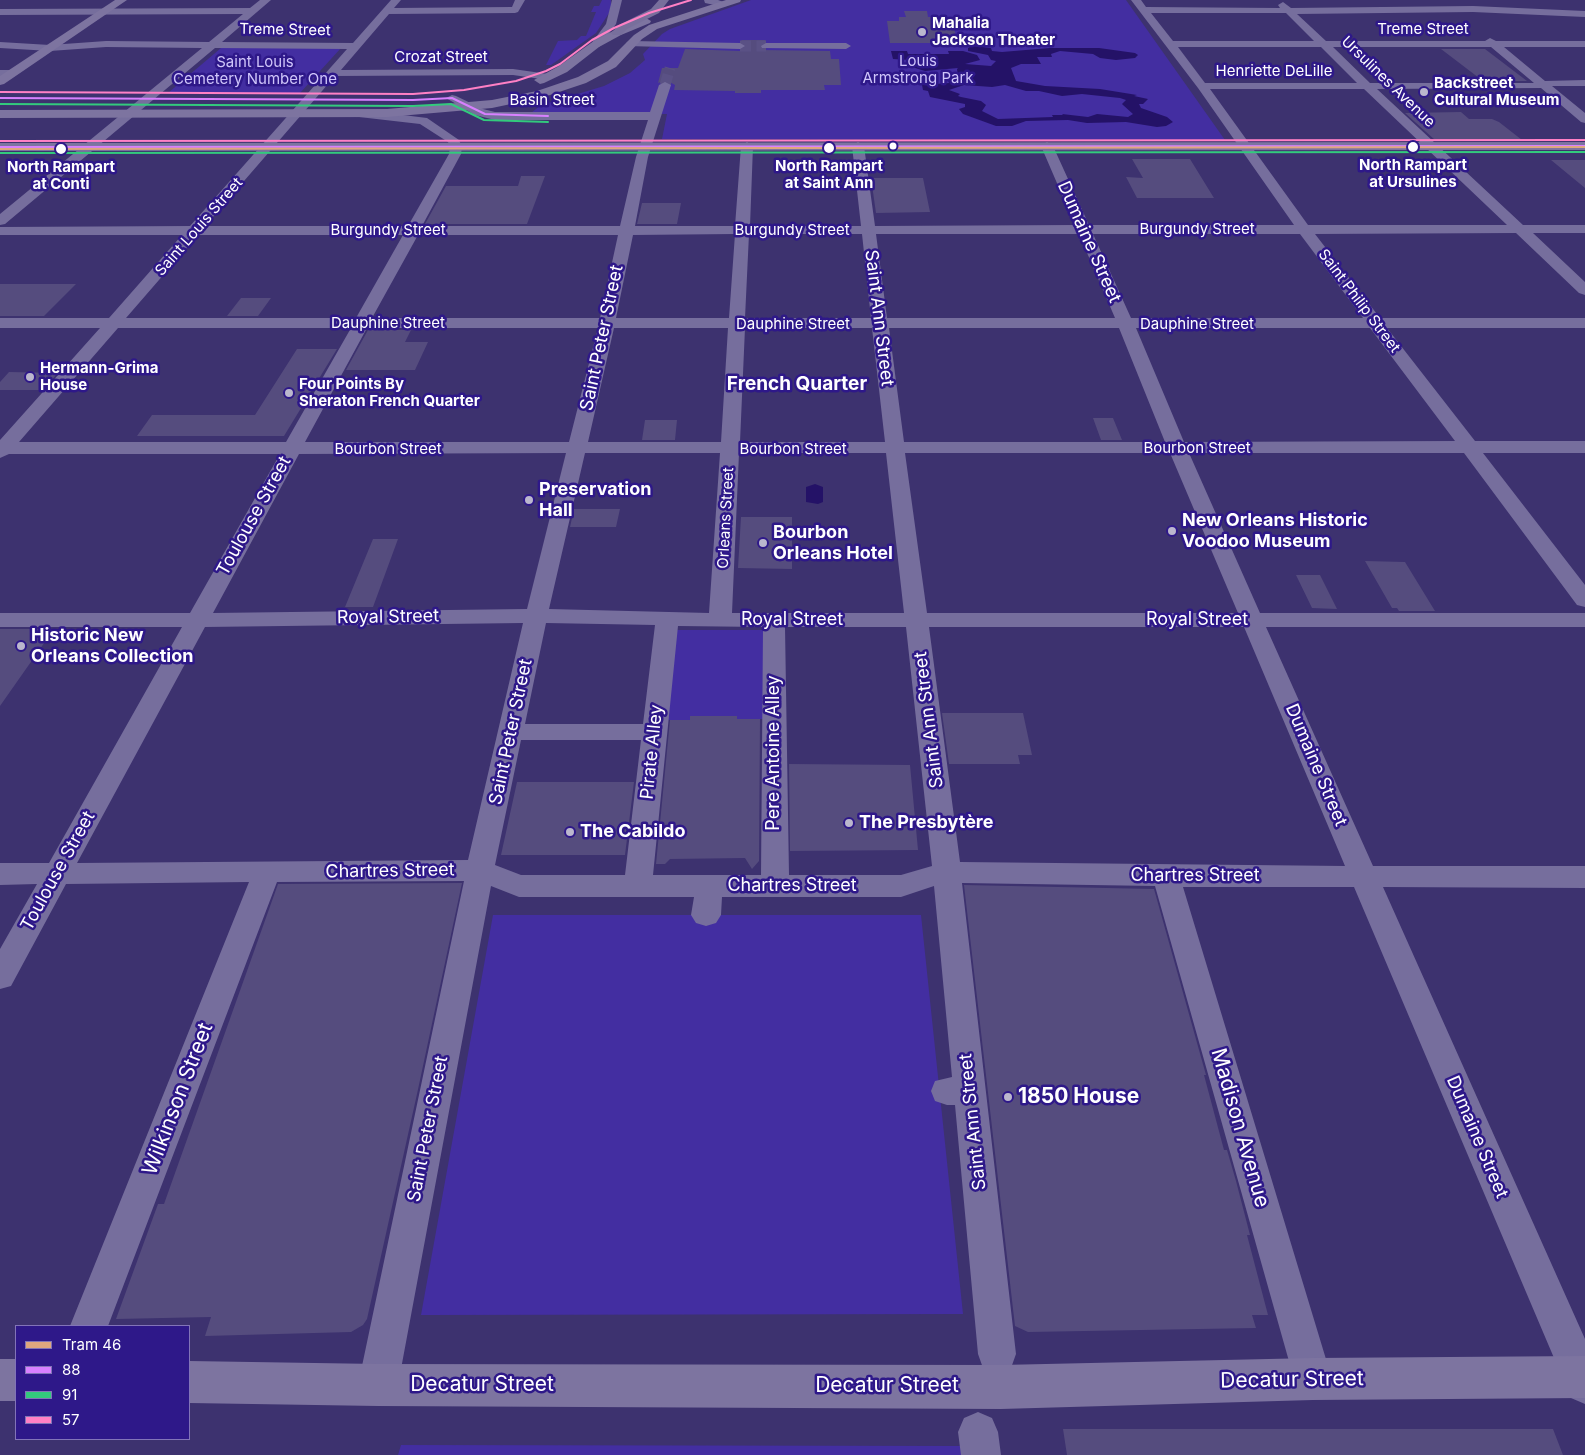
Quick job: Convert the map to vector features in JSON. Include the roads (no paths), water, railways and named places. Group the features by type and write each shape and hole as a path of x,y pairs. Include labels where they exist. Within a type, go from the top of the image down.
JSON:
{"highway":[{"path":"617,33 622,27 655,11 664,0"}],"street":[{"path":"0,81 6,73 50,48 122,0"},
{"path":"0,221 266,0"},
{"name":"Saint Louis Street","path":"1,450 396,0"},
{"path":"386,11 515,10 520,0"},
{"path":"596,45 611,24 617,0"},
{"name":"Saint Philip Street","path":"1136,0 1202,86 1304,229 1585,600"},
{"name":"Ursulines Avenue","path":"1278,0 1585,290"},
{"path":"1440,0 1466,21"},
{"path":"0,114 128,114 302,107 452,98 500,90 548,77 617,33 651,19 720,1"},
{"path":"418,100 347,103 331,106 331,109 337,112 363,114 421,111 492,104 540,94 582,80 612,64 631,44 653,27 720,1"},
{"path":"1144,10 1452,10 1584,14"},
{"path":"0,12 252,11"},
{"path":"1480,33 1585,119"},
{"name":"Treme Street","path":"0,45 50,48 106,44 356,46"},
{"path":"631,44 676,50 740,46"},
{"name":"Treme Street","path":"1170,44 1585,44"},
{"path":"766,46 846,46"},
{"name":"Crozat Street","path":"333,72 514,72 548,77"},
{"name":"Henriette DeLille","path":"1202,86 1524,86 1585,83"},
{"name":"Saint Peter Street","path":"378,1384 443,1092 478,879 537,616 607,324 644,150 665,85"},
{"path":"492,104 488,97 500,90"},
{"path":"0,98 290,100 297,102 302,107 423,121 450,136 456,150"},
{"name":"Basin Street","path":"452,98 485,114 495,116 656,116"},
{"path":"0,146 84,151"},
{"path":"0,155 84,151 1247,150 1585,146"},
{"path":"1435,149 1585,154"},
{"name":"Toulouse Street","path":"0,977 456,150"},
{"name":"Orleans Street","path":"720,620 747,150"},
{"name":"Saint Ann Street","path":"858,150 948,880 959,1091 997,1354"},
{"name":"Dumaine Street","path":"1049,150 1584,1380"},
{"name":"Burgundy Street","path":"0,231 1585,229"},
{"name":"Dauphine Street","path":"0,323 1585,323"},
{"name":"Bourbon Street","path":"1,450 292,448 1585,448"},
{"name":"Royal Street","path":"0,620 537,616 720,620 1585,620"},
{"name":"Pirate Alley","path":"638,886 667,618"},
{"name":"Pere Antoine Alley","path":"774,620 775,886"},
{"path":"512,732 654,732"},
{"name":"Chartres Street","path":"0,874 267,872 478,879 519,886 901,886 948,880 1166,876 1585,877"},
{"name":"Wilkinson Street","path":"89,1325 267,872"},
{"name":"Madison Avenue","path":"1166,876 1313,1379"},
{"path":"706,915 709,886"},
{"name":"Decatur Street","path":"190,1382 1001,1387 1313,1379 1584,1380"},
{"path":"0,1380 15,1380"}],"tunnel":[{"path":"740,46 766,46"},
{"path":"665,85 670,68"}],"tram line":[{"name":"46","path":"0,149 1585,147"}],"place":[{"name":"Mahalia Jackson Theater","path":"922,32"},
{"name":"Backstreet Cultural Museum","path":"1424,92"},
{"name":"North Rampart at Ursulines","path":"1413,147"},
{"name":"North Rampart at Saint Ann","path":"829,148"},
{"name":"North Rampart at Conti","path":"61,149"},
{"name":"Hermann-Grima House","path":"30,377"},
{"name":"Four Points By Sheraton French Quarter","path":"289,393"},
{"name":"Preservation Hall","path":"529,500"},
{"name":"New Orleans Historic Voodoo Museum","path":"1172,531"},
{"name":"Bourbon Orleans Hotel","path":"763,543"},
{"name":"Historic New Orleans Collection","path":"21,646"},
{"name":"The Presbytère","path":"849,823"},
{"name":"The Cabildo","path":"570,832"},
{"name":"1850 House","path":"1008,1097"}],"district":[{"name":"French Quarter","path":"797,384"}],"park label":[{"name":"Saint Louis Cemetery Number One","path":"255,70"},
{"name":"Louis Armstrong Park","path":"918,70"}]}
